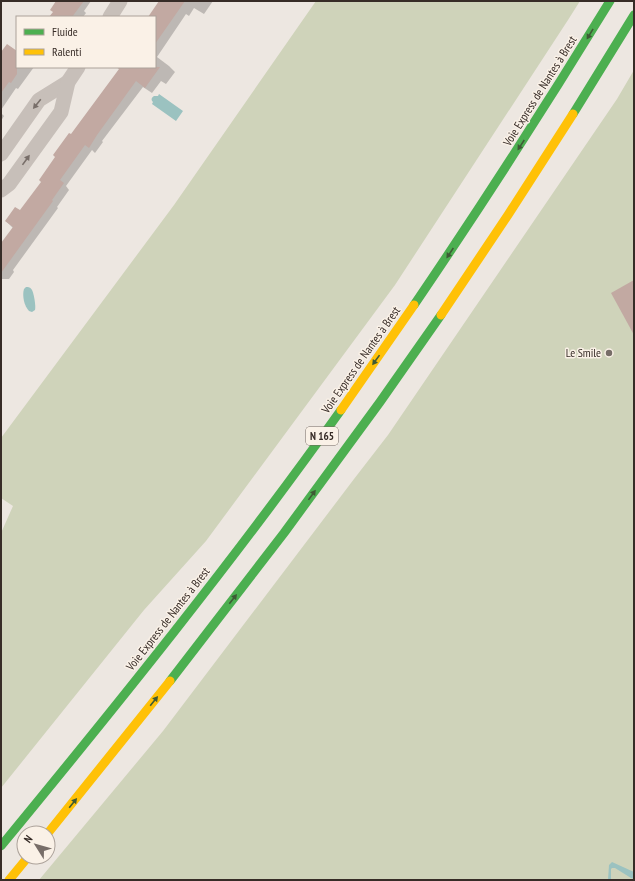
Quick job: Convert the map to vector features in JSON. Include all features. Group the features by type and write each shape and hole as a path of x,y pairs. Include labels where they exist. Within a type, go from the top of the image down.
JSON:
{"highway":[{"name":"Voie Express de Nantes à Brest","path":"1,846 167,640 280,493 327,428 419,298 480,208 610,1"},
{"name":"N 165","path":"54,825 166,686 284,533 380,402 436,323 508,215 634,15"},
{"path":"9,880 21,865"}],"street":[{"path":"111,16 120,1"},
{"path":"1,190 9,184 61,112 68,82 77,68"},
{"path":"1,154 39,100 68,82"}],"green space":[{"path":"316,1 580,1 395,285 206,541 144,610 1,788 1,533 13,506 1,498 1,438 174,205"},
{"path":"634,70 634,880 39,880 51,865 56,865 56,860 163,731 388,435 617,99"}],"water":[{"path":"159,94 183,111 176,121 152,104 152,98 154,96 158,96"},
{"path":"26,287 31,288 33,294 35,310 32,312 27,309 24,300 23,291"},
{"path":"612,862 634,872 634,879 615,868 612,868 611,880 608,880 609,865"}],"building":[{"path":"56,1 84,1 73,16 50,16 53,12 50,10"},
{"path":"159,1 185,1 156,43 156,16 149,16"},
{"path":"7,44 16,50 17,74 11,83 9,82 1,93 1,52"},
{"path":"160,67 145,88 136,81 89,148 85,145 60,180 64,183 52,200 53,201 1,273 1,243 13,227 5,221 15,207 20,210 41,182 39,180 55,157 53,155 69,133 71,134 119,69 118,68"},
{"name":"Le Smile","path":"634,280 634,335 611,293"}],"traffic: fast":[{"path":"414,305 514,154 610,1"},
{"path":"573,114 634,15"},
{"path":"170,681 284,533 380,402 441,315"},
{"path":"1,846 175,631 341,410"}],"traffic: slow":[{"path":"441,315 573,114"},
{"path":"341,410 414,305"},
{"path":"54,825 170,681"},
{"path":"9,880 21,865"}],"place":[{"name":"Le Smile","path":"609,353"}]}
